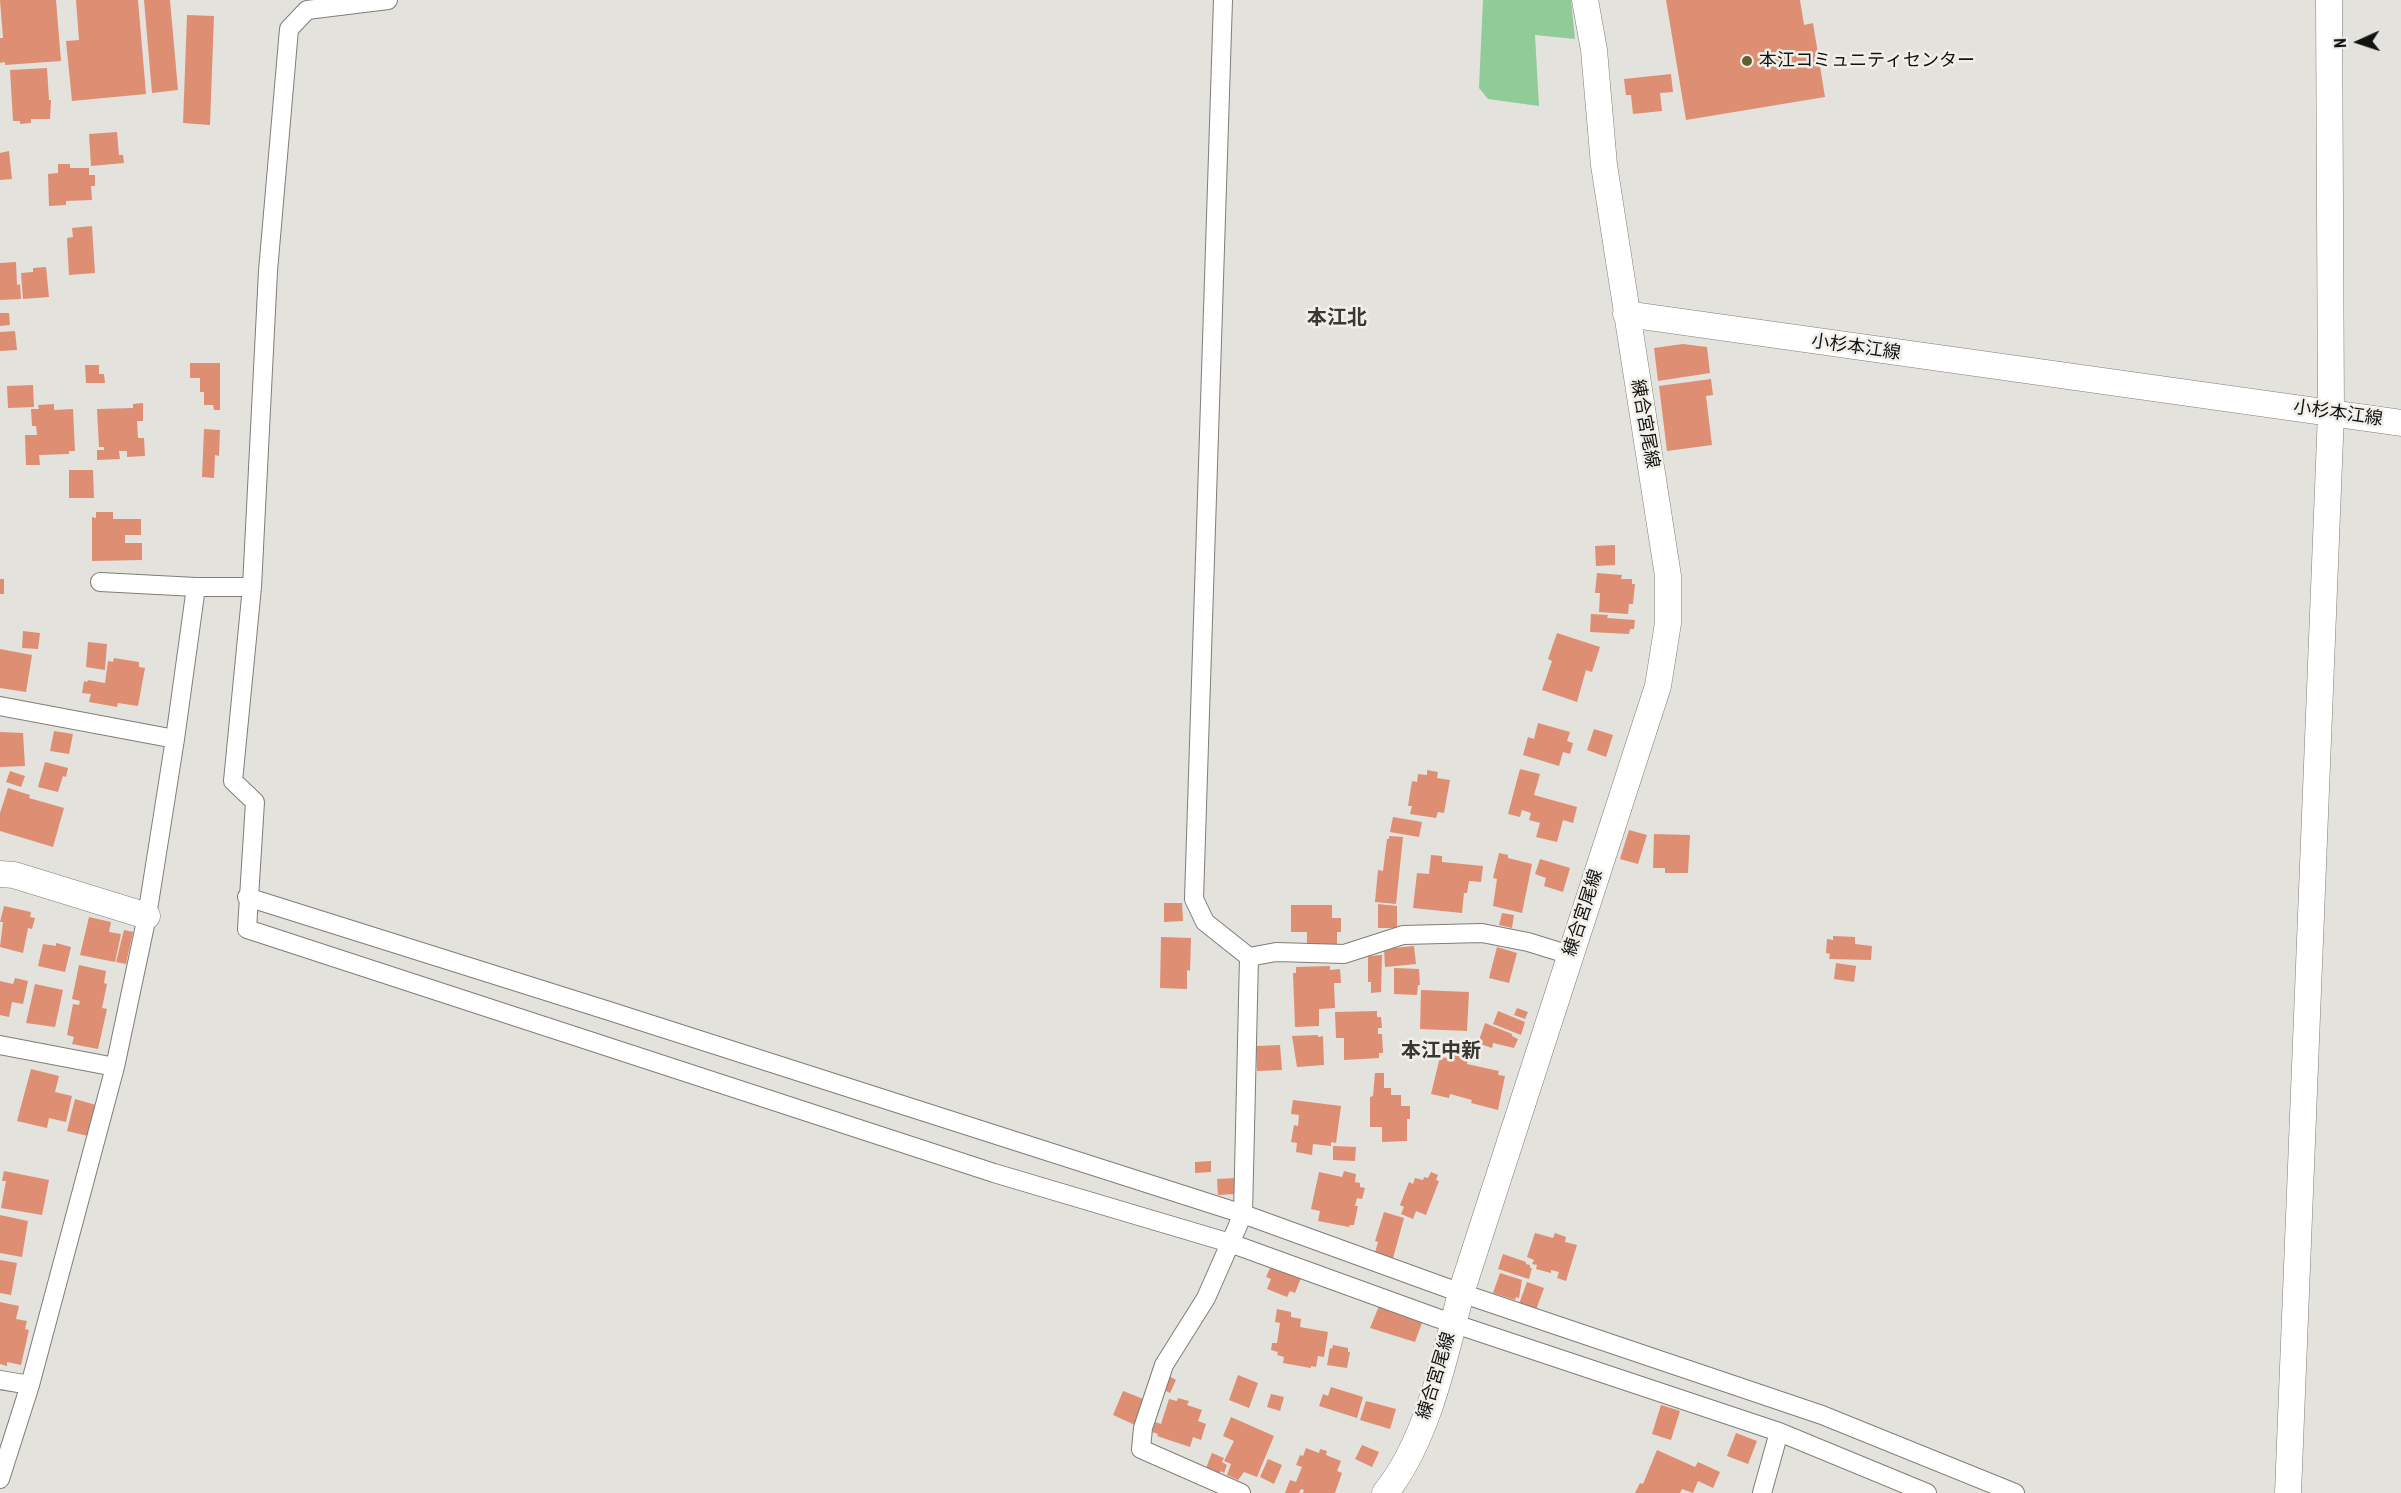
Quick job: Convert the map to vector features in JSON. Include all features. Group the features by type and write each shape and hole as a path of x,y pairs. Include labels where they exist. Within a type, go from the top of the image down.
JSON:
{"main road":[{"path":"1585,0 1594,50 1604,165 1626,314"},
{"path":"2288,1493 2331,413 2329,0"},
{"name":"小杉本江線","path":"1626,314 2401,423"},
{"name":"練合宮尾線","path":"1385,1493 1417,1439 1461,1293 1658,686 1668,623 1668,576 1626,314"},
{"path":"0,874 14,875 147,916"}],"street":[{"path":"388,0 307,10 289,29 268,271 252,587 233,781 255,802 247,929 994,1173 1230,1243 1453,1323 1779,1432 1927,1493"},
{"path":"1223,0 1194,899 1205,922 1249,957 1276,952 1344,954 1403,935 1471,933 1528,942 1570,955"},
{"path":"100,582 196,587 252,587"},
{"path":"0,1479 30,1385 115,1067 147,916 176,739 196,587"},
{"path":"0,706 176,739"},
{"path":"248,897 1243,1214 1461,1293 1822,1415 2015,1493"},
{"path":"1241,1493 1140,1449 1143,1428 1164,1365 1206,1298 1243,1214 1249,957"},
{"path":"0,1045 115,1067"},
{"path":"0,1380 30,1385"},
{"path":"1762,1493 1779,1432"}],"green space":[{"path":"1483,0 1571,0 1575,39 1535,35 1539,106 1488,99 1479,88"}],"building":[{"path":"0,0 56,0 61,61 5,65 5,62 0,63 0,38 3,38"},
{"path":"76,0 138,0 146,94 72,101 66,41 79,40"},
{"path":"144,0 170,0 178,90 152,93"},
{"name":"本江コミュニティセンター","path":"1666,0 1800,0 1804,25 1813,23 1825,97 1686,120"},
{"path":"187,15 214,16 210,125 183,123"},
{"path":"47,68 49,100 51,100 50,119 31,119 31,123 20,124 20,121 13,121 10,70"},
{"path":"1671,74 1673,92 1660,93 1662,111 1633,114 1631,95 1626,95 1624,79"},
{"path":"117,132 119,155 123,155 124,163 91,166 89,134"},
{"path":"9,151 12,179 0,180 0,153"},
{"path":"58,164 70,164 70,168 89,168 89,175 95,175 95,186 91,186 92,200 66,201 66,205 49,206 48,174 58,173"},
{"path":"92,226 95,273 69,275 67,238 73,237 72,228"},
{"path":"16,262 17,285 20,284 21,299 0,300 0,263"},
{"path":"46,267 49,297 23,299 21,273 33,272 33,268"},
{"path":"0,313 9,313 10,325 0,326"},
{"path":"15,331 17,350 0,351 0,332"},
{"path":"1683,344 1707,347 1710,373 1658,381 1654,348"},
{"path":"190,363 220,363 220,410 214,410 213,405 204,405 204,392 200,392 200,378 190,378"},
{"path":"85,365 99,365 99,374 104,374 105,383 86,383"},
{"path":"1711,379 1713,395 1706,396 1712,445 1667,451 1659,386"},
{"path":"33,385 34,407 8,408 7,386"},
{"path":"143,403 143,421 137,421 138,438 144,438 145,456 127,457 127,451 119,451 120,459 97,460 97,450 104,450 104,447 99,447 97,409 133,408 133,404"},
{"path":"54,404 54,410 73,409 75,451 69,451 69,454 39,455 40,465 26,465 25,435 37,435 36,426 32,426 31,409 39,409 38,405"},
{"path":"204,429 220,430 219,456 215,455 214,478 202,477"},
{"path":"69,470 93,470 94,498 69,498"},
{"path":"96,512 113,512 113,519 141,519 141,535 125,535 125,543 142,543 142,560 92,561 92,517 96,518"},
{"path":"1615,545 1615,565 1596,566 1595,546"},
{"path":"1597,573 1622,575 1621,579 1632,579 1632,584 1635,584 1633,604 1629,604 1628,614 1599,612 1600,593 1595,593"},
{"path":"0,579 4,579 4,594 0,594"},
{"path":"1591,614 1608,615 1607,618 1635,620 1634,629 1630,629 1629,634 1590,632"},
{"path":"23,631 40,633 38,649 22,648"},
{"path":"1557,633 1600,647 1592,672 1586,670 1577,702 1542,690 1552,661 1548,659"},
{"path":"88,642 107,644 105,670 86,667"},
{"path":"0,649 32,655 26,692 0,688"},
{"path":"114,658 139,662 139,667 145,668 138,706 118,703 117,707 89,702 91,694 82,693 84,681 105,683 108,661 113,662"},
{"path":"1538,723 1570,732 1567,741 1573,743 1570,754 1563,752 1559,766 1523,755 1528,737 1534,739"},
{"path":"1594,729 1613,735 1606,757 1587,750"},
{"path":"54,731 73,734 69,754 50,751"},
{"path":"0,732 23,733 25,766 0,767"},
{"path":"45,762 68,768 58,792 38,787"},
{"path":"1520,769 1540,774 1534,795 1577,807 1573,823 1563,820 1557,842 1536,837 1540,823 1529,820 1531,813 1522,810 1520,817 1508,814"},
{"path":"1427,770 1438,772 1437,778 1450,780 1444,813 1438,812 1436,818 1410,814 1412,806 1408,806 1412,781 1417,782 1418,774 1427,775"},
{"path":"10,771 25,776 21,787 6,782"},
{"path":"8,788 30,795 29,798 64,808 53,847 0,831 0,813"},
{"path":"1393,817 1422,822 1419,837 1390,832"},
{"path":"1629,830 1647,835 1638,864 1620,859"},
{"path":"1654,834 1690,835 1688,873 1665,873 1665,868 1653,868"},
{"path":"1389,836 1403,837 1396,904 1375,902 1378,870 1383,871"},
{"path":"1499,853 1508,855 1508,858 1532,864 1522,913 1493,906 1497,879 1493,878"},
{"path":"1431,855 1442,856 1442,862 1483,866 1481,882 1469,881 1467,893 1464,893 1462,913 1413,908 1417,873 1429,874"},
{"path":"1540,859 1570,868 1563,892 1544,886 1546,878 1535,874"},
{"path":"1164,903 1182,903 1183,921 1164,922"},
{"path":"1378,904 1397,906 1397,928 1378,928"},
{"path":"1291,905 1332,905 1332,918 1341,918 1341,932 1337,932 1337,944 1307,944 1307,932 1291,932"},
{"path":"4,906 31,912 30,917 35,918 32,929 28,928 23,953 0,947 3,922 0,922"},
{"path":"1502,913 1514,915 1512,928 1499,925"},
{"path":"89,917 111,922 109,932 121,934 115,962 80,955"},
{"path":"124,930 133,932 126,964 116,962"},
{"path":"1833,936 1855,937 1855,944 1872,946 1871,960 1829,959 1830,954 1826,953 1827,939 1833,940"},
{"path":"1161,937 1191,938 1187,989 1160,988"},
{"path":"56,943 71,947 65,972 38,966 43,944 56,946"},
{"path":"1414,946 1416,964 1385,967 1384,949"},
{"path":"1497,947 1517,953 1509,983 1489,978"},
{"path":"1382,955 1381,992 1371,993 1371,982 1368,982 1368,956"},
{"path":"1836,963 1856,966 1854,982 1834,979"},
{"path":"79,965 106,971 104,983 107,984 102,1008 107,1009 98,1049 72,1044 74,1037 67,1035 73,1004 79,1005 80,1001 72,999"},
{"path":"1330,966 1330,970 1340,969 1341,983 1334,983 1335,1008 1319,1009 1319,1026 1295,1027 1293,973 1296,973 1296,967"},
{"path":"1394,968 1419,969 1420,985 1418,985 1417,995 1394,994"},
{"path":"15,978 28,981 23,1004 12,1002 9,1017 0,1015 0,981 13,984"},
{"path":"35,984 63,990 55,1027 26,1023"},
{"path":"1421,990 1469,992 1467,1031 1420,1029"},
{"path":"1517,1008 1528,1012 1525,1019 1514,1015"},
{"path":"1377,1011 1377,1017 1381,1017 1382,1028 1378,1028 1378,1034 1382,1034 1383,1053 1379,1053 1379,1058 1344,1060 1344,1038 1336,1038 1335,1012"},
{"path":"1498,1011 1525,1022 1521,1035 1493,1024"},
{"path":"1485,1023 1512,1034 1518,1039 1514,1048 1493,1043 1492,1048 1478,1043"},
{"path":"1318,1035 1318,1037 1323,1036 1324,1065 1297,1067 1292,1036"},
{"path":"1280,1045 1282,1070 1257,1071 1256,1046"},
{"path":"1452,1054 1468,1058 1467,1064 1499,1071 1498,1075 1505,1076 1498,1110 1471,1103 1472,1100 1450,1094 1449,1098 1431,1094 1440,1057 1451,1059"},
{"path":"31,1069 59,1076 55,1092 72,1096 66,1122 49,1118 47,1128 17,1121"},
{"path":"1375,1073 1384,1073 1384,1088 1391,1088 1391,1095 1401,1095 1401,1106 1410,1106 1410,1119 1407,1119 1407,1141 1382,1142 1382,1127 1370,1127 1370,1097 1373,1096"},
{"path":"75,1099 96,1105 88,1136 67,1131"},
{"path":"1293,1100 1341,1106 1336,1143 1331,1142 1331,1146 1313,1144 1312,1155 1296,1152 1297,1143 1291,1142 1294,1125 1298,1126 1299,1115 1291,1114"},
{"path":"1333,1146 1356,1147 1355,1161 1333,1160"},
{"path":"1211,1161 1211,1172 1195,1173 1195,1162"},
{"path":"4,1171 49,1180 42,1215 1,1208 6,1181 2,1181"},
{"path":"1344,1171 1356,1174 1355,1182 1365,1188 1362,1199 1357,1198 1355,1206 1358,1206 1354,1225 1349,1227 1318,1221 1320,1211 1311,1209 1319,1172 1342,1177"},
{"path":"1431,1172 1438,1175 1436,1180 1439,1181 1426,1215 1416,1211 1413,1219 1401,1214 1404,1207 1400,1205 1409,1182 1413,1184 1415,1178 1423,1180 1424,1177 1428,1178"},
{"path":"1236,1178 1236,1194 1218,1195 1217,1179"},
{"path":"1384,1212 1404,1218 1392,1262 1374,1256 1378,1242 1375,1241"},
{"path":"0,1215 28,1221 22,1257 0,1253"},
{"path":"1535,1233 1553,1238 1555,1233 1566,1237 1565,1242 1577,1245 1566,1281 1557,1278 1559,1272 1551,1270 1551,1273 1536,1269 1537,1265 1532,1264 1534,1260 1527,1257"},
{"path":"1503,1254 1530,1265 1532,1268 1529,1279 1498,1269"},
{"path":"0,1260 17,1263 11,1295 0,1293"},
{"path":"1271,1266 1301,1278 1295,1293 1290,1291 1287,1297 1267,1289 1271,1279 1266,1277"},
{"path":"1500,1273 1522,1280 1519,1298 1516,1297 1515,1300 1493,1293"},
{"path":"1527,1282 1544,1288 1536,1310 1519,1304"},
{"path":"0,1302 19,1306 16,1319 27,1321 25,1329 29,1330 21,1365 7,1362 7,1366 0,1364"},
{"path":"1379,1306 1422,1323 1415,1342 1370,1328"},
{"path":"1277,1309 1291,1312 1291,1317 1301,1319 1300,1327 1328,1332 1324,1357 1318,1356 1316,1367 1283,1363 1284,1357 1271,1350 1272,1343 1277,1343 1280,1323 1275,1322"},
{"path":"1333,1345 1348,1348 1350,1352 1347,1368 1327,1365 1330,1348 1332,1349"},
{"path":"1238,1375 1258,1383 1249,1408 1229,1400"},
{"path":"1169,1376 1176,1380 1170,1393 1162,1389"},
{"path":"1331,1387 1363,1397 1357,1418 1319,1406 1323,1394 1328,1396"},
{"path":"1123,1391 1146,1400 1135,1425 1113,1415"},
{"path":"1271,1394 1284,1397 1280,1411 1267,1407"},
{"path":"1178,1398 1189,1401 1187,1405 1202,1410 1198,1421 1206,1424 1201,1440 1193,1437 1190,1447 1157,1436 1158,1434 1152,1432 1155,1422 1161,1424 1169,1399 1177,1401"},
{"path":"1366,1401 1396,1409 1390,1429 1360,1420"},
{"path":"1661,1405 1680,1411 1671,1440 1652,1434"},
{"path":"1231,1417 1274,1436 1257,1477 1244,1472 1238,1480 1227,1475 1231,1464 1224,1461 1234,1441 1223,1436"},
{"path":"1736,1433 1757,1441 1748,1464 1727,1456"},
{"path":"1362,1445 1379,1452 1372,1467 1355,1459"},
{"path":"1306,1448 1319,1453 1320,1449 1327,1451 1326,1455 1341,1461 1337,1471 1342,1473 1335,1493 1303,1493 1304,1490 1301,1489 1299,1493 1285,1493 1290,1480 1296,1482 1302,1467 1296,1465"},
{"path":"1657,1450 1695,1467 1698,1462 1720,1472 1713,1488 1698,1481 1693,1493 1682,1489 1680,1493 1635,1493 1640,1483 1643,1484"},
{"path":"1212,1453 1224,1458 1222,1462 1227,1465 1224,1473 1221,1471 1219,1474 1206,1468"},
{"path":"1268,1459 1282,1465 1274,1484 1260,1477"}],"place":[{"name":"本江コミュニティセンター","path":"1747,61"}],"district":[{"name":"本江北","path":"1337,319"},
{"name":"本江中新","path":"1441,1052"}]}
